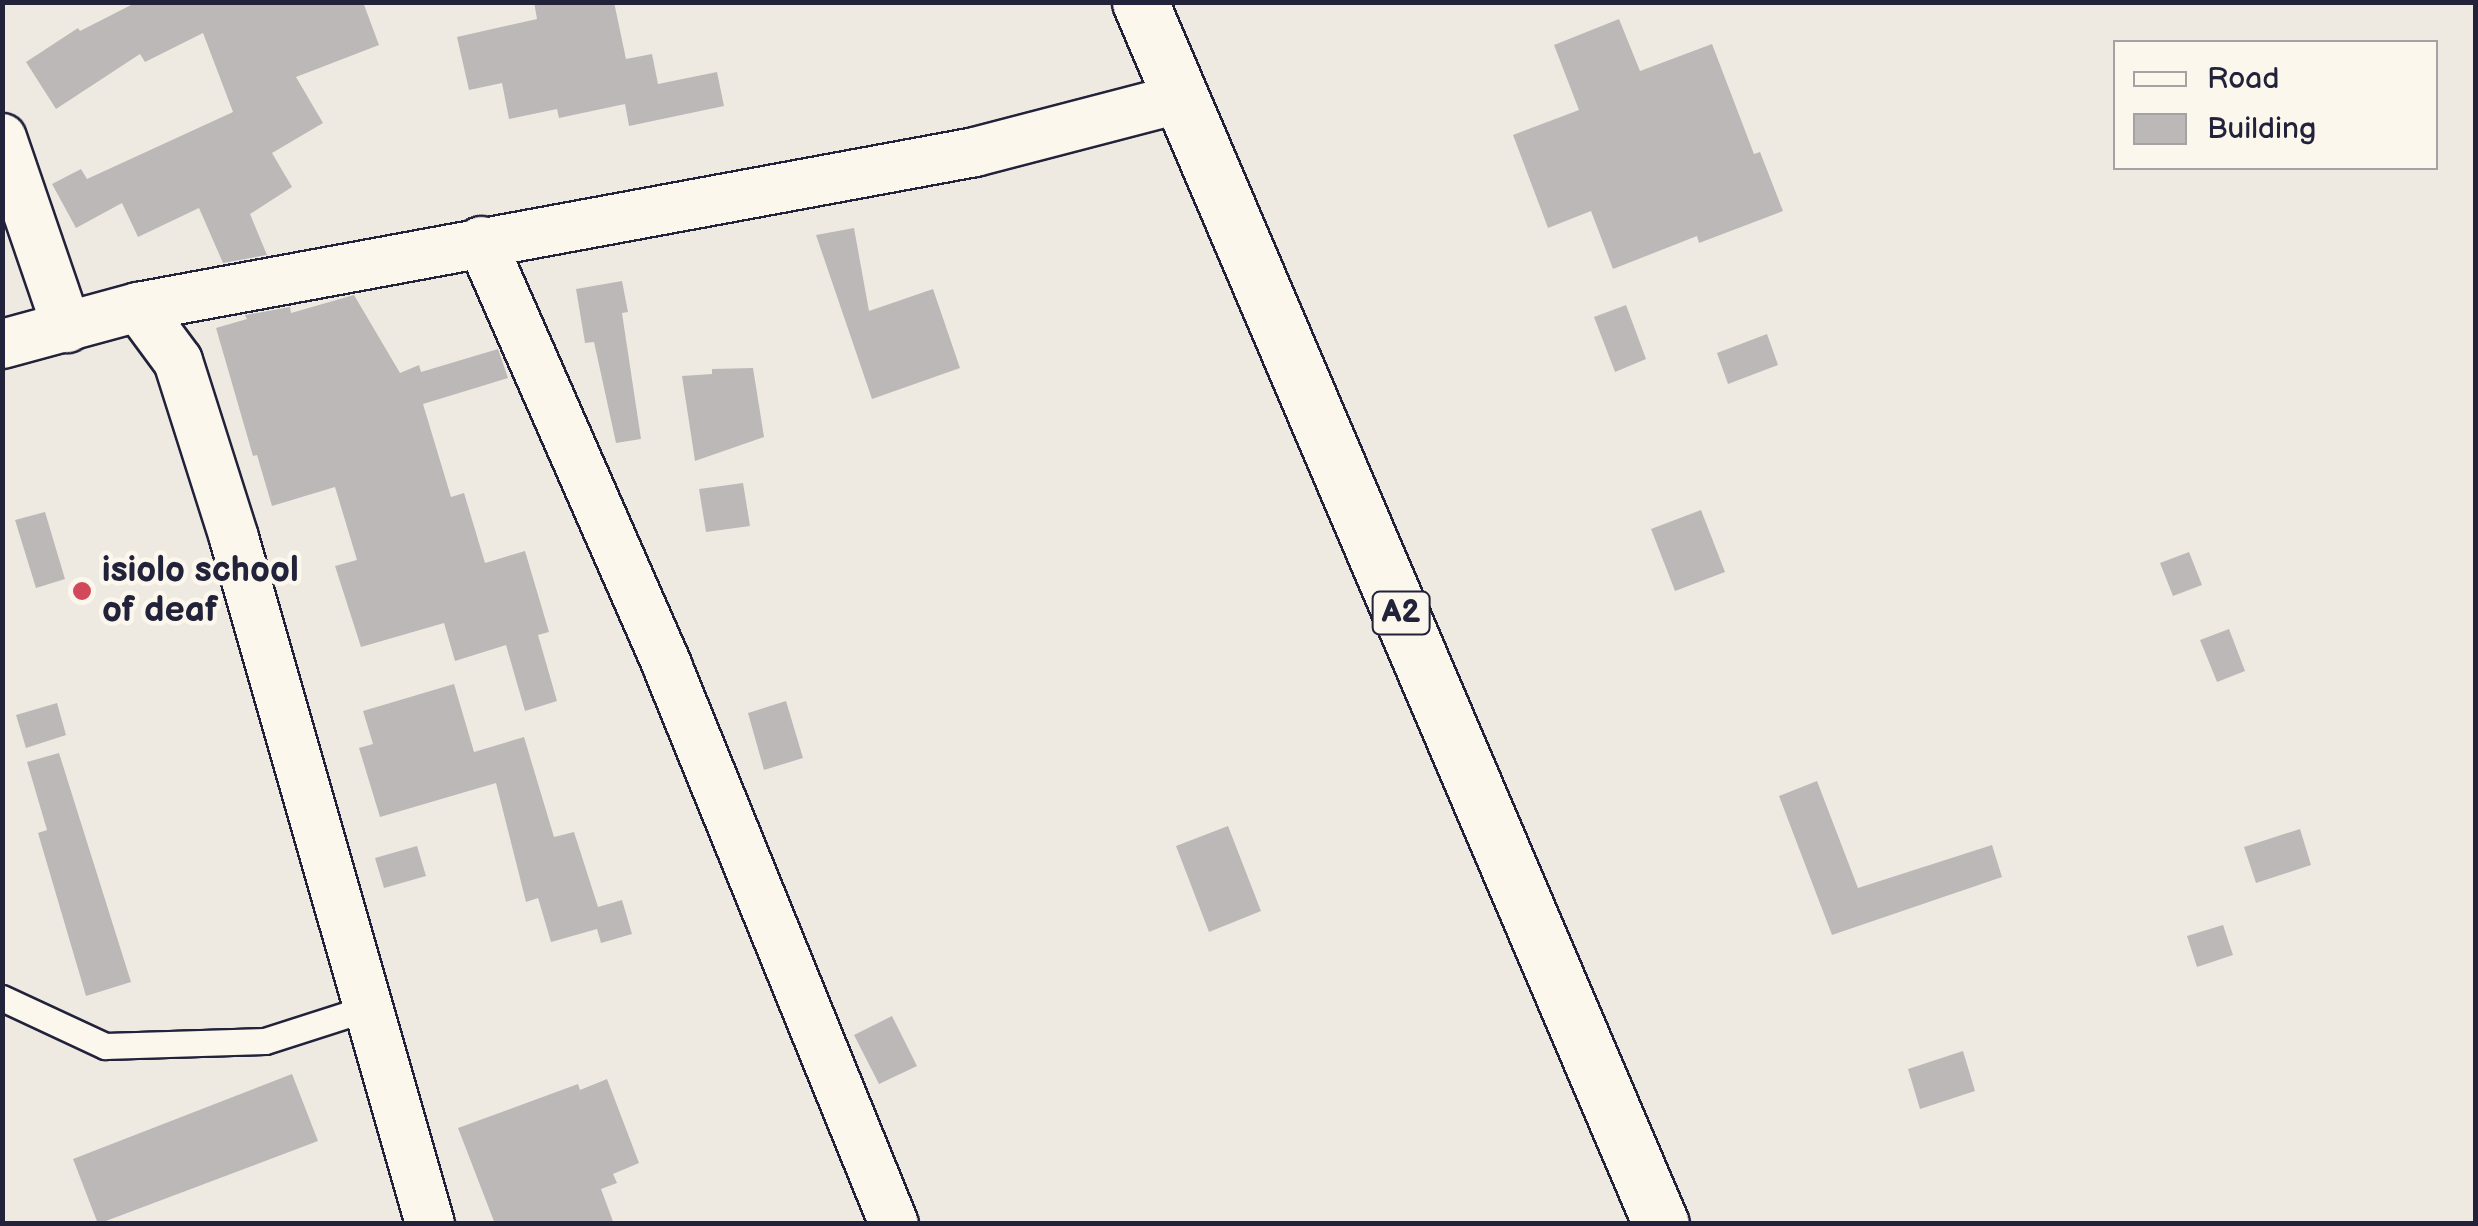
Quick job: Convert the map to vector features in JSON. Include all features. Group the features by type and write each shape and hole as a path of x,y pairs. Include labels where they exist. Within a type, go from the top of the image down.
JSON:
{"highway":[{"name":"A2","path":"1140,2 1661,1224"}],"street":[{"path":"2,344 138,307 975,152 1182,98"},
{"path":"2,138 67,328"},
{"path":"481,241 668,668 894,1224"},
{"path":"138,307 178,360 234,538 430,1224"}],"lane":[{"path":"2,998 104,1046 265,1041 368,1008"}],"building":[{"path":"137,2 363,2 379,45 296,77 323,123 272,153 292,187 250,214 267,255 223,263 199,208 138,237 122,203 76,228 52,184 81,169 87,179 233,112 203,33 145,62 140,54 56,109 26,62 78,28 80,31"},
{"path":"534,2 614,2 626,59 652,54 658,84 717,72 724,106 629,126 625,104 559,118 557,109 509,119 502,83 469,90 457,37 537,19"},
{"path":"1619,19 1640,71 1712,44 1754,154 1760,152 1783,211 1699,243 1697,236 1613,269 1591,211 1548,228 1513,135 1579,110 1554,45"},
{"path":"854,228 869,311 933,289 960,368 872,399 816,235"},
{"path":"622,281 628,312 622,313 641,439 616,443 594,342 585,343 576,289"},
{"path":"354,295 400,373 419,365 421,372 498,349 508,378 423,404 451,497 464,493 485,563 525,551 549,632 538,635 557,701 525,711 506,645 455,661 444,623 361,647 335,566 357,560 335,487 272,506 257,455 253,456 216,328 247,319 245,315 290,307 291,313"},
{"path":"1626,305 1646,359 1615,372 1594,317"},
{"path":"1767,334 1778,365 1728,384 1717,353"},
{"path":"753,368 764,437 695,461 682,376 712,374 712,369"},
{"path":"743,483 750,526 706,532 699,489"},
{"path":"1701,510 1725,572 1675,591 1651,529"},
{"path":"45,512 65,579 36,588 15,520"},
{"path":"2189,552 2202,585 2173,596 2160,563"},
{"path":"2229,629 2245,671 2217,682 2200,640"},
{"path":"454,684 474,752 524,737 554,837 574,832 598,907 622,900 632,934 601,943 597,929 551,942 538,898 526,902 496,783 380,817 359,748 373,744 363,711"},
{"path":"786,701 803,758 764,770 748,713"},
{"path":"57,703 66,735 26,748 16,715"},
{"path":"59,753 131,982 86,996 38,833 47,830 27,762"},
{"path":"1817,781 1858,888 1992,845 2002,877 1832,935 1779,796"},
{"path":"1228,826 1261,911 1209,932 1176,846"},
{"path":"2300,829 2311,865 2256,883 2244,847"},
{"path":"417,846 426,876 384,888 375,858"},
{"path":"2223,925 2233,955 2197,967 2187,936"},
{"path":"892,1016 917,1066 879,1084 854,1035"},
{"path":"1963,1051 1975,1091 1920,1109 1908,1069"},
{"path":"292,1074 318,1141 98,1224 73,1159"},
{"path":"607,1079 639,1163 613,1174 617,1183 601,1189 614,1224 495,1224 458,1128 578,1084 580,1090"}],"place":[{"name":"isiolo school of deaf","path":"82,591"}]}
